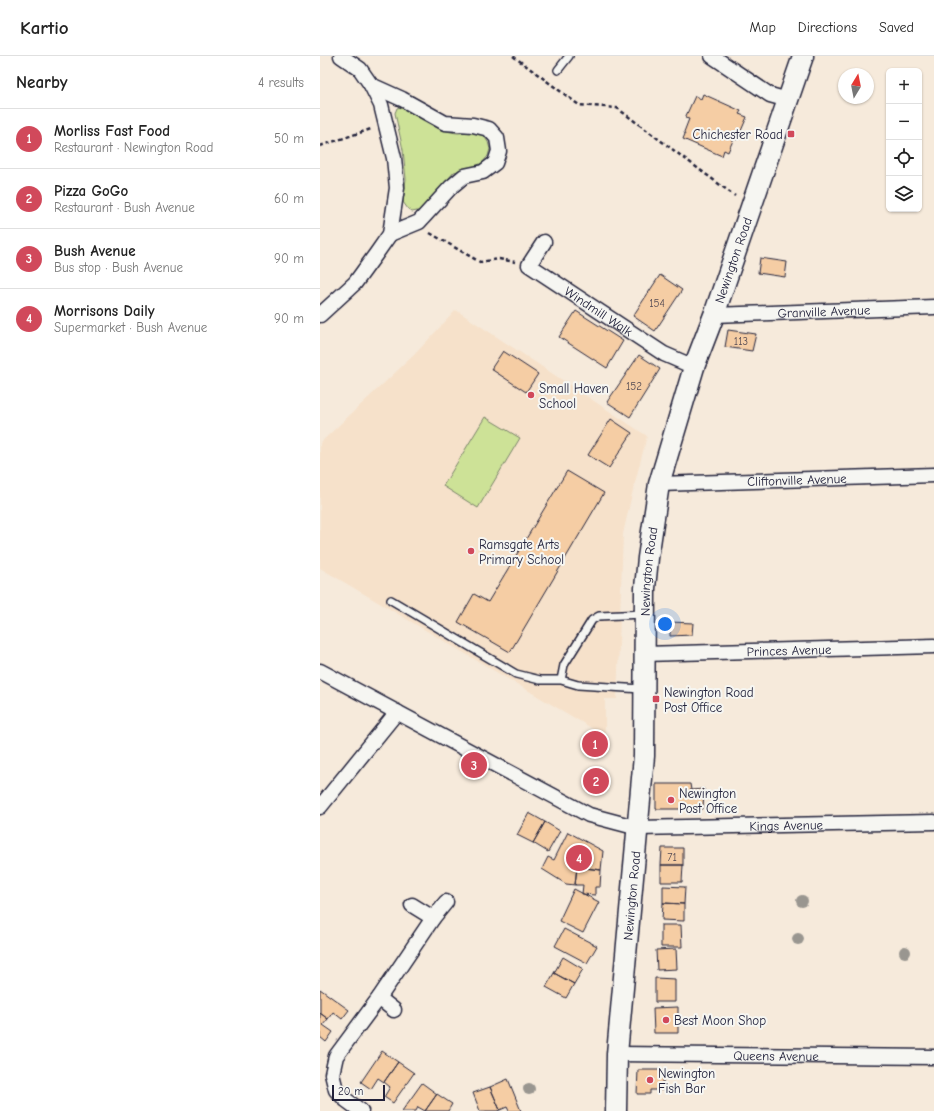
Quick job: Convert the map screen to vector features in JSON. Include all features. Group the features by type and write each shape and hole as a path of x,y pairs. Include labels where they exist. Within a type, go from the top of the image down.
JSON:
{"main road":[{"name":"Newington Road","path":"616,1111 617,1054 644,756 645,588 659,484 694,367 714,315 803,56"}],"street":[{"path":"320,315 354,283 390,234 397,188 394,158 387,123 381,105 371,85 360,69 342,56"},
{"path":"712,56 770,95 788,100"},
{"path":"371,85 402,98 445,123 473,125 489,129 497,138 499,151 495,163 483,172 464,176 451,187 419,222 390,234"},
{"path":"528,265 544,242"},
{"name":"Windmill Walk","path":"528,265 664,354 694,367"},
{"name":"Granville Avenue","path":"714,315 934,307"},
{"name":"Cliftonville Avenue","path":"659,484 934,475"},
{"name":"Princes Avenue","path":"644,654 934,646"},
{"name":"Kings Avenue","path":"320,671 589,815 638,828 934,822"},
{"path":"320,806 397,712"},
{"path":"361,1111 346,1100 336,1090 332,1074 336,1056 433,918 446,902"},
{"path":"412,905 433,918"},
{"path":"378,998 394,1010"},
{"name":"Queens Avenue","path":"617,1054 934,1057"}],"lane":[{"path":"558,70 569,56"},
{"path":"391,600 516,674 540,680 561,680 578,685 644,689"},
{"path":"561,680 564,665 592,620 599,616 645,614"}],"path":[{"path":"513,56 578,105 617,108 751,207"},
{"path":"320,146 387,123"},
{"path":"419,222 421,227 480,262 499,259 528,265"}],"shaded area":[{"name":"Ramsgate Arts Primary School","path":"456,310 647,436 623,534 617,699 605,699 605,736 320,568 320,443 414,355"}],"green space":[{"path":"405,106 436,127 443,130 458,133 477,131 484,136 490,149 488,156 482,163 472,168 454,172 422,210 412,212 403,202 406,179 403,150 395,113 397,108"},
{"path":"485,417 520,438 478,508 443,486"}],"building":[{"path":"703,94 741,111 739,114 747,117 737,140 734,138 728,152 724,150 722,156 683,139 689,119 685,118 695,96 701,99"},
{"path":"760,258 787,262 785,277 758,273"},
{"path":"660,275 682,290 655,331 633,316"},
{"path":"576,311 623,341 607,368 559,337"},
{"path":"728,330 756,334 752,351 725,347"},
{"path":"503,351 538,374 526,392 491,369"},
{"path":"639,355 660,369 630,417 607,402"},
{"path":"611,419 632,433 609,468 588,455"},
{"path":"567,471 604,493 510,652 458,622 474,594 488,602"},
{"path":"670,622 693,623 692,635 670,636"},
{"path":"656,784 690,784 691,790 704,789 703,809 656,809"},
{"path":"529,813 545,822 533,843 517,835"},
{"path":"545,822 560,831 548,852 533,843"},
{"path":"568,832 603,851 601,870 577,867 575,885 566,884 542,869 548,857 554,860"},
{"path":"662,848 683,848 683,865 661,865"},
{"path":"661,865 683,865 682,882 661,882"},
{"path":"577,867 601,870 600,887 595,887 595,895 582,894 583,885 575,885"},
{"path":"663,886 685,887 684,904 663,903"},
{"path":"574,889 599,902 583,933 559,921"},
{"path":"663,903 684,904 684,921 662,920"},
{"path":"661,925 681,925 682,947 661,947"},
{"path":"564,929 597,946 587,963 555,946"},
{"path":"676,949 677,969 657,970 656,950"},
{"path":"563,957 583,969 574,984 554,973"},
{"path":"554,973 574,984 566,998 546,987"},
{"path":"655,978 675,979 675,1002 655,1002"},
{"path":"320,989 349,1010 342,1019 333,1012 328,1019 320,1013"},
{"name":"Best Moon Shop","path":"678,1007 678,1033 654,1033 653,1008"},
{"path":"320,1013 328,1019 323,1025 333,1032 326,1042 320,1037"},
{"path":"382,1051 398,1062 384,1082 378,1078 371,1089 361,1082"},
{"path":"398,1062 414,1073 393,1103 384,1097 390,1087 384,1082"},
{"name":"Newington Fish Bar","path":"638,1070 663,1070 663,1090 650,1090 650,1094 637,1094"},
{"path":"508,1079 521,1111 509,1111 507,1107 500,1110 490,1087"},
{"path":"422,1083 437,1094 425,1111 418,1107 416,1111 402,1111"},
{"path":"490,1087 500,1110 480,1111 473,1093"},
{"path":"437,1094 452,1104 448,1111 425,1111"}],"place":[{"name":"Chichester Road","path":"791,134"},
{"name":"Small Haven School","path":"531,395"},
{"name":"Ramsgate Arts Primary School","path":"471,551"},
{"name":"Newington Road Post Office","path":"656,699"},
{"name":"Morliss Fast Food","path":"595,744"},
{"name":"Bush Avenue","path":"474,765"},
{"name":"Pizza GoGo","path":"596,781"},
{"name":"Newington Post Office","path":"671,800"},
{"name":"Morrisons Daily","path":"579,858"},
{"name":"Best Moon Shop","path":"666,1020"},
{"name":"Newington Fish Bar","path":"650,1080"}]}
